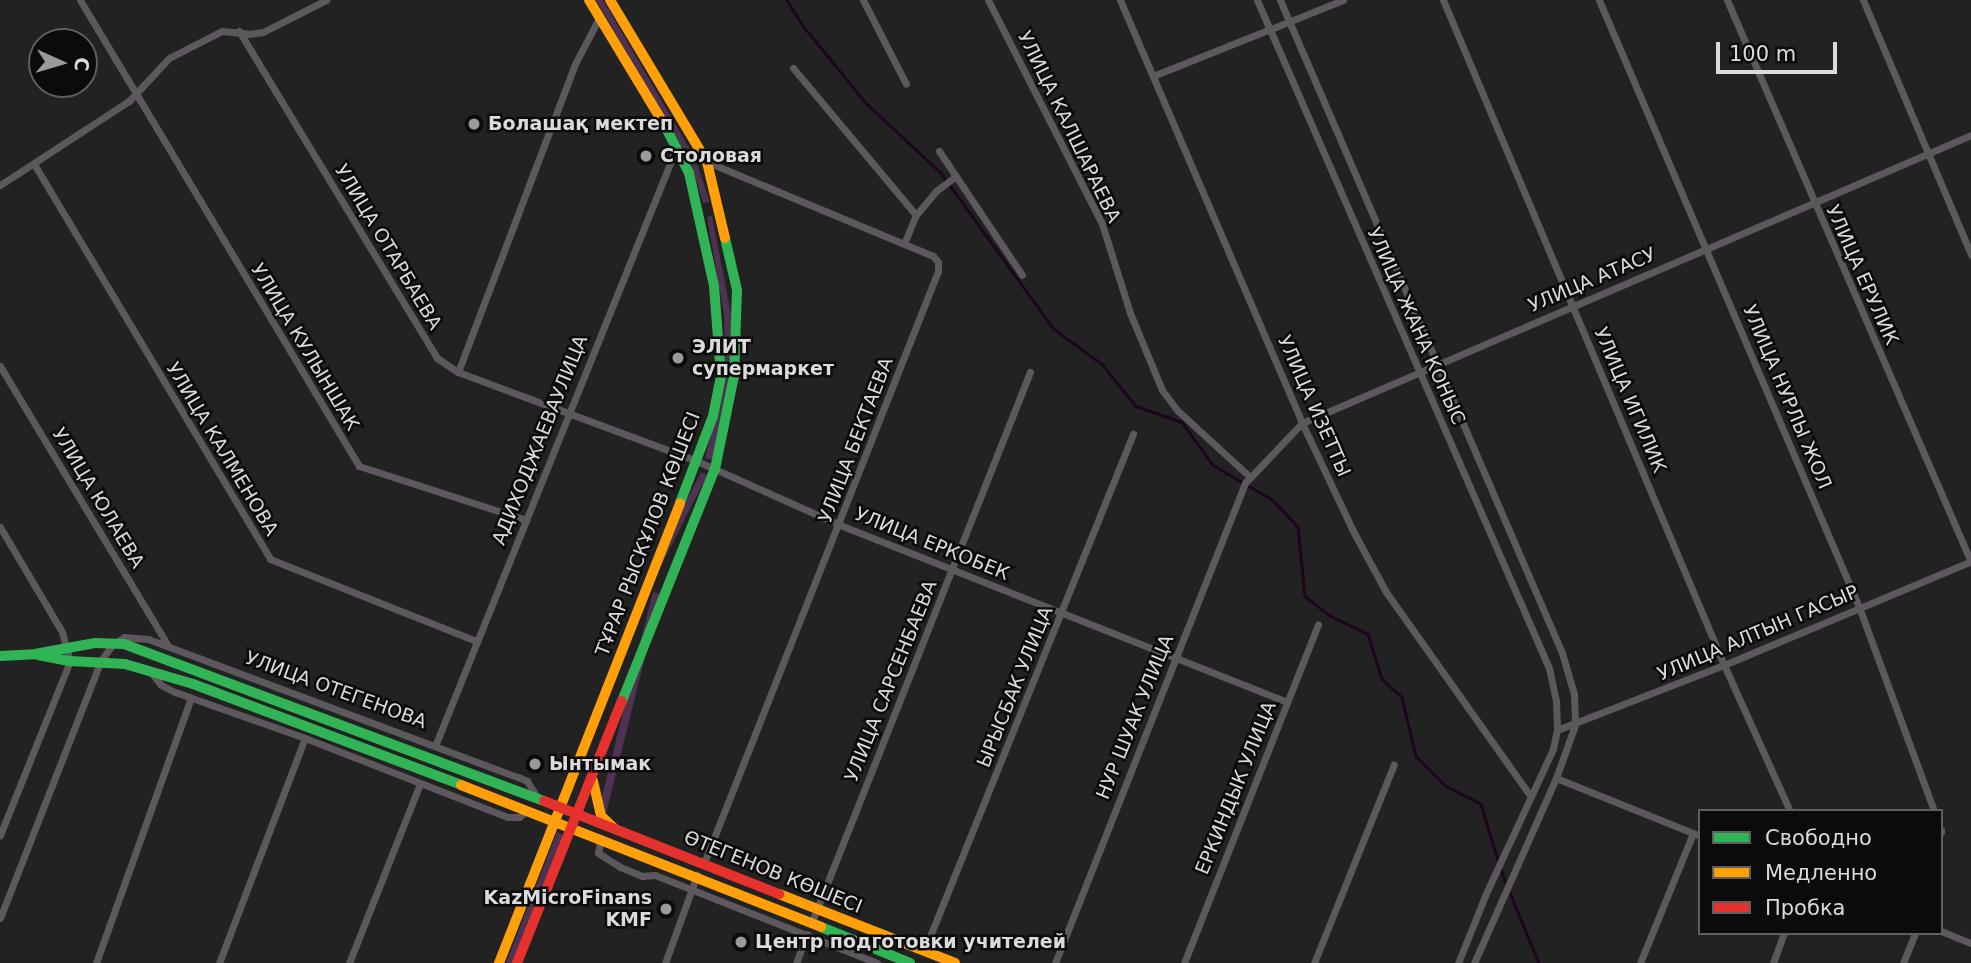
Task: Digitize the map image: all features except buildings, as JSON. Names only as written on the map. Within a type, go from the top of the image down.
[{"type":"main road","name":"ТҰРАР РЫСКҰЛОВ КӨШЕСІ","points":[[499,963],[697,461],[713,416],[720,376],[715,286],[689,173],[677,146],[589,0]]},
{"type":"main road","name":"ТҰРАР РЫСКҰЛОВ КӨШЕСІ","points":[[516,963],[715,469],[734,376],[737,290],[707,162],[610,0]]},
{"type":"main road","points":[[698,210],[717,206]]},
{"type":"main road","points":[[650,581],[668,587]]},
{"type":"main road","name":"УЛИЦА ОТЕГЕНОВА","points":[[0,656],[35,654],[68,646],[113,644],[157,654],[267,693],[577,814]]},
{"type":"main road","name":"УЛИЦА ОТЕГЕНОВА","points":[[35,654],[70,662],[101,660],[149,670],[572,827]]},
{"type":"main road","points":[[593,774],[596,805],[601,817],[615,829]]},
{"type":"main road","name":"ӨТЕГЕНОВ КӨШЕСІ","points":[[577,814],[948,962]]},
{"type":"main road","name":"ӨТЕГЕНОВ КӨШЕСІ","points":[[572,827],[697,875],[809,929],[910,963]]},
{"type":"street","name":"УЛИЦА КУЛЫНШАК","points":[[80,0],[359,466],[526,520]]},
{"type":"street","points":[[0,185],[129,101],[169,58],[222,31],[249,34],[263,32],[326,0]]},
{"type":"street","points":[[863,0],[906,84]]},
{"type":"street","name":"УЛИЦА КАЛШАРАЕВА","points":[[988,0],[1102,225],[1130,313],[1162,390],[1178,411],[1247,480]]},
{"type":"street","name":"УЛИЦА ИЗЕТТЫ","points":[[1120,0],[1303,423],[1352,529],[1386,592],[1531,797]]},
{"type":"street","name":"УЛИЦА ЖАНА КОНЫС","points":[[1257,0],[1547,664],[1556,699],[1557,730],[1553,749],[1487,891],[1458,963]]},
{"type":"street","name":"УЛИЦА ЖАНА КОНЫС","points":[[1280,0],[1562,653],[1574,694],[1575,725],[1556,778],[1474,963]]},
{"type":"street","points":[[1153,76],[1343,0]]},
{"type":"street","name":"УЛИЦА ИГИЛИК","points":[[1443,0],[1724,665],[1789,809]]},
{"type":"street","name":"УЛИЦА НУРЛЫ ЖОЛ","points":[[1599,0],[1860,607],[1933,809]]},
{"type":"street","name":"УЛИЦА ЕРУЛИК","points":[[1727,0],[1812,201],[1971,561]]},
{"type":"street","points":[[1863,0],[1971,255]]},
{"type":"street","points":[[458,372],[575,64],[599,18]]},
{"type":"street","name":"УЛИЦА ОТАРБАЕВА","points":[[239,31],[437,358],[458,372],[568,411]]},
{"type":"street","points":[[793,68],[916,215]]},
{"type":"street","name":"УЛИЦА АТАСУ","points":[[1247,480],[1303,423],[1812,201],[1971,135]]},
{"type":"street","name":"АДИХОДЖАЕВАУЛИЦА","points":[[435,746],[677,146]]},
{"type":"street","points":[[939,151],[1022,275]]},
{"type":"street","name":"УЛИЦА БЕКТАЕВА","points":[[704,863],[938,271],[938,262],[933,256],[707,162]]},
{"type":"street","name":"УЛИЦА КАЛМЕНОВА","points":[[34,164],[270,559],[476,641]]},
{"type":"street","points":[[904,244],[916,215],[936,191],[956,176]]},
{"type":"street","name":"УЛИЦА ЮЛАЕВА","points":[[0,366],[168,646]]},
{"type":"street","name":"УЛИЦА САРСЕНБАЕВА","points":[[796,963],[1030,372]]},
{"type":"street","name":"УЛИЦА ЕРКОБЕК","points":[[568,411],[697,461],[840,524],[1287,702]]},
{"type":"street","name":"ЫРЫСБАК УЛИЦА","points":[[924,951],[1133,433]]},
{"type":"street","name":"НУР ШУАК УЛИЦА","points":[[1055,963],[1247,480]]},
{"type":"street","points":[[0,527],[68,646],[70,662],[0,835]]},
{"type":"street","name":"УЛИЦА АЛТЫН ГАСЫР","points":[[1557,730],[1724,665],[1971,561]]},
{"type":"street","name":"ЕРКИНДЫК УЛИЦА","points":[[1184,963],[1318,625]]},
{"type":"street","name":"УЛИЦА ОТЕГЕНОВА","points":[[113,644],[132,635],[168,646],[527,781],[538,798]]},
{"type":"street","points":[[0,918],[101,660],[113,644]]},
{"type":"street","points":[[1547,664],[1562,653]]},
{"type":"street","name":"УЛИЦА ОТЕГЕНОВА","points":[[149,670],[161,685],[191,698],[305,738],[508,817],[519,817],[528,810]]},
{"type":"street","points":[[96,963],[191,698]]},
{"type":"street","points":[[219,963],[305,738]]},
{"type":"street","points":[[1314,963],[1394,764]]},
{"type":"street","points":[[1556,778],[1696,834],[1640,963]]},
{"type":"street","points":[[349,963],[420,784]]},
{"type":"street","points":[[601,838],[598,853],[620,867],[642,876],[654,875],[693,891],[809,929],[877,963]]},
{"type":"street","points":[[665,963],[697,875]]},
{"type":"street","points":[[1943,932],[1971,943]]},
{"type":"street","points":[[1773,963],[1783,935]]},
{"type":"street","points":[[1903,963],[1913,935]]},
{"type":"shaded area","points":[[596,0],[603,0],[695,158],[710,202],[703,203],[690,160]]},
{"type":"shaded area","points":[[712,216],[731,314],[729,376],[712,460],[705,458],[725,375],[724,315],[707,217]]},
{"type":"shaded area","points":[[701,472],[707,475],[655,578],[649,574]]},
{"type":"shaded area","points":[[653,592],[661,594],[606,814],[598,812]]},
{"type":"shaded area","points":[[557,832],[564,835],[513,963],[506,963]]},
{"type":"waterway","points":[[787,0],[804,27],[866,103],[941,173],[1054,329],[1102,364],[1136,406],[1182,422],[1213,465],[1273,500],[1298,527],[1305,596],[1331,616],[1368,634],[1382,679],[1402,697],[1416,756],[1446,786],[1481,804],[1498,860]]},
{"type":"waterway","points":[[1500,867],[1506,883]]},
{"type":"waterway","points":[[1509,890],[1539,963]]},
{"type":"traffic: fast","points":[[665,126],[689,173],[714,286],[721,376],[713,416],[680,503]]},
{"type":"traffic: fast","points":[[622,701],[715,469],[734,376],[737,290],[725,238]]},
{"type":"traffic: fast","points":[[0,656],[35,654],[95,643],[124,644],[544,801]]},
{"type":"traffic: fast","points":[[38,655],[70,661],[125,664],[193,684],[461,785]]},
{"type":"traffic: fast","points":[[821,927],[910,963]]},
{"type":"traffic: slow","points":[[589,0],[665,126]]},
{"type":"traffic: slow","points":[[610,0],[707,162],[725,238]]},
{"type":"traffic: slow","points":[[499,963],[680,503]]},
{"type":"traffic: slow","points":[[593,781],[601,816],[615,829]]},
{"type":"traffic: slow","points":[[461,785],[821,927]]},
{"type":"traffic: slow","points":[[779,894],[955,963]]},
{"type":"traffic: jam","points":[[517,963],[622,701]]},
{"type":"traffic: jam","points":[[544,801],[779,894]]},
{"type":"place","name":"Болашақ мектеп","points":[[474,124]]},
{"type":"place","name":"Столовая","points":[[646,156]]},
{"type":"place","name":"ЭЛИТ супермаркет","points":[[678,358]]},
{"type":"place","name":"Ынтымак","points":[[535,764]]},
{"type":"place","name":"KazMicroFinans KMF","points":[[666,909]]},
{"type":"place","name":"Центр подготовки учителей","points":[[741,942]]}]
